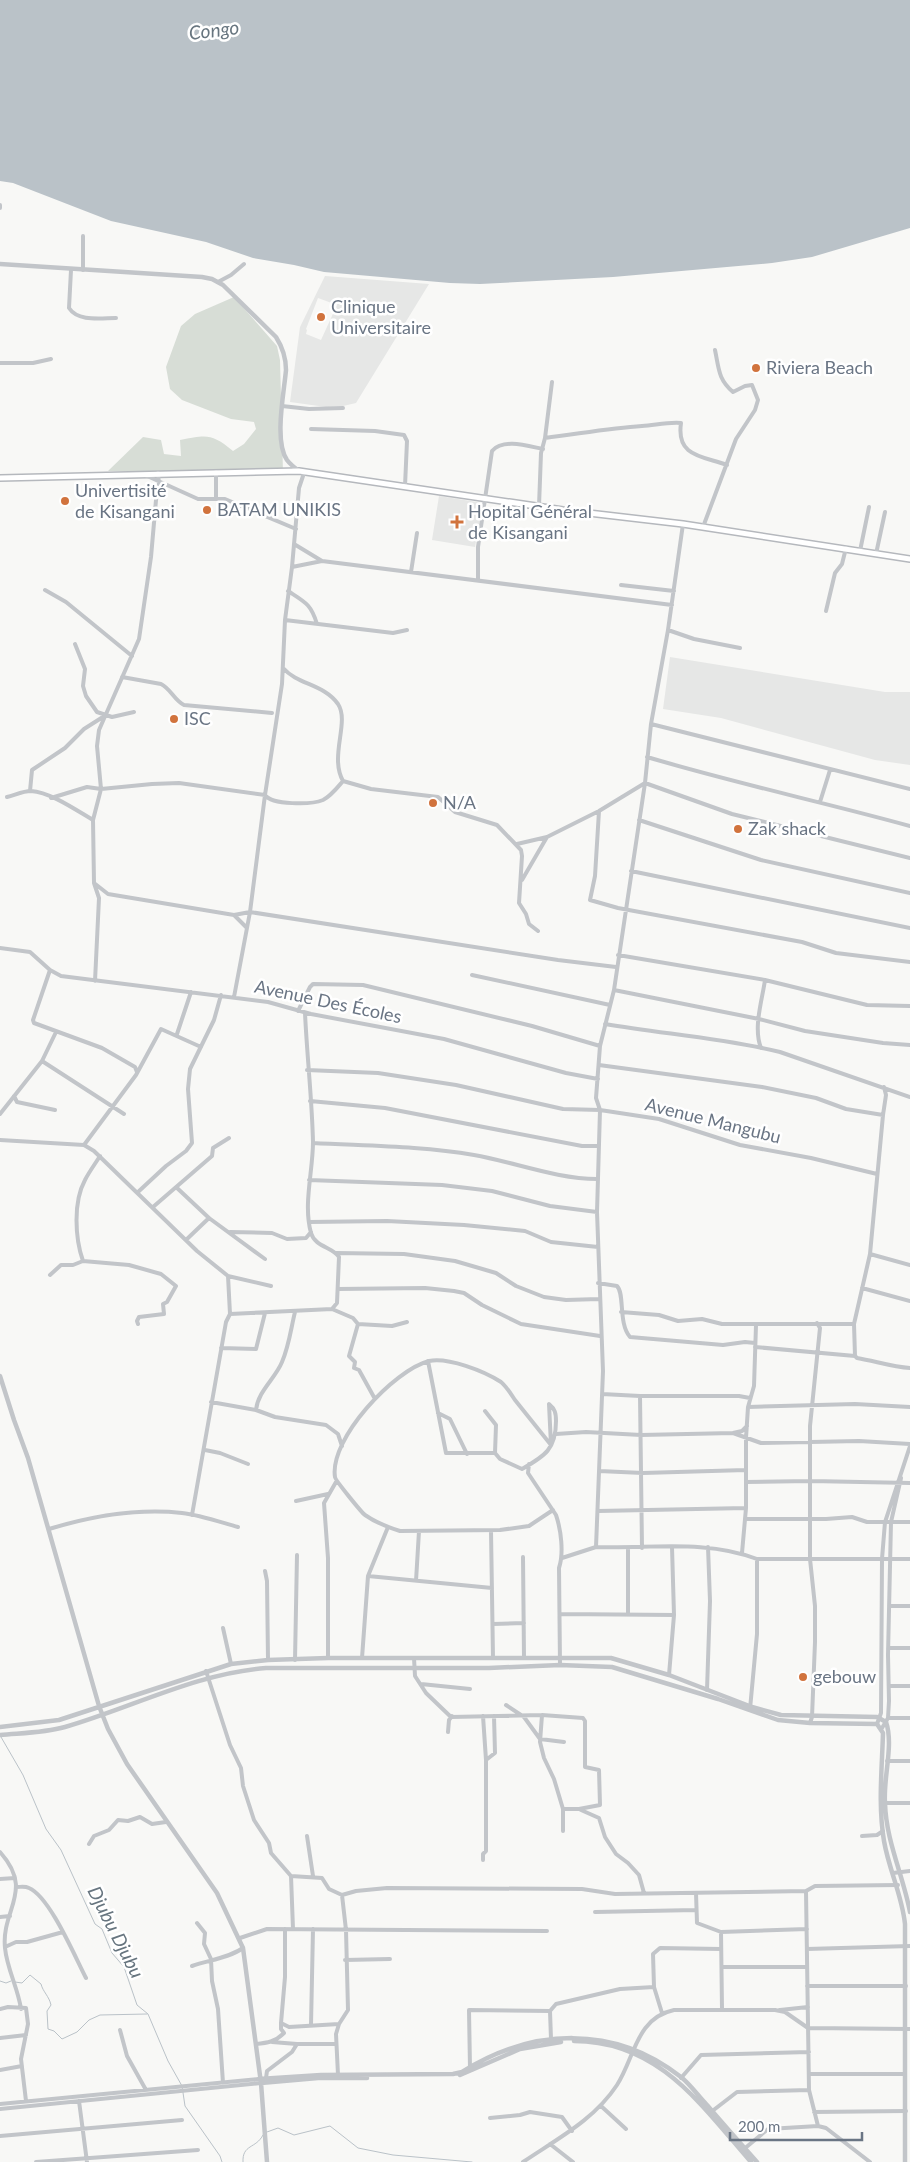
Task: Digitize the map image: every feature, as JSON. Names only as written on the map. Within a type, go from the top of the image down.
[{"type":"main road","points":[[0,478],[158,473],[301,472],[539,506],[683,524],[910,559]]},
{"type":"street","points":[[82,236],[83,270]]},
{"type":"street","points":[[0,264],[202,278],[218,282],[276,337],[282,346],[286,360],[281,435],[287,460],[301,472],[285,620],[279,704],[264,795],[250,912],[234,997]]},
{"type":"street","points":[[218,282],[231,275],[244,264]]},
{"type":"street","points":[[71,270],[69,308],[72,312],[82,317],[116,318]]},
{"type":"street","points":[[703,527],[736,439],[756,410],[758,400],[752,386],[745,386],[734,392],[724,384],[720,376],[715,350]]},
{"type":"street","points":[[0,363],[33,363],[52,359]]},
{"type":"street","points":[[539,506],[539,473],[552,382]]},
{"type":"street","points":[[282,406],[309,409],[343,408]]},
{"type":"street","points":[[545,438],[619,427],[645,426],[666,422],[681,423],[679,433],[685,446],[694,456],[727,465]]},
{"type":"street","points":[[311,429],[375,431],[404,436],[407,441],[405,486]]},
{"type":"street","points":[[478,581],[478,547],[492,451],[496,447],[513,444],[542,449]]},
{"type":"street","points":[[282,471],[287,460]]},
{"type":"street","points":[[216,472],[216,498]]},
{"type":"street","points":[[96,981],[99,898],[94,883],[93,820],[101,789],[97,746],[99,730],[139,639],[151,557],[159,484],[158,473]]},
{"type":"street","points":[[141,474],[159,484],[198,500],[225,499],[296,529]]},
{"type":"street","points":[[860,551],[869,506]]},
{"type":"street","points":[[876,554],[885,512]]},
{"type":"street","points":[[596,1547],[602,1394],[597,1212],[600,1110],[596,1098],[600,1046],[614,990],[616,967],[640,820],[651,724],[672,605],[683,524]]},
{"type":"street","points":[[411,572],[417,533]]},
{"type":"street","points":[[294,544],[322,561]]},
{"type":"street","points":[[826,611],[835,573],[842,564],[846,548]]},
{"type":"street","points":[[292,567],[322,561],[672,605]]},
{"type":"street","points":[[622,585],[674,591]]},
{"type":"street","points":[[44,590],[66,602],[132,656]]},
{"type":"street","points":[[288,591],[308,604],[313,611],[317,624]]},
{"type":"street","points":[[285,620],[393,633],[408,630]]},
{"type":"street","points":[[668,630],[694,639],[740,648]]},
{"type":"street","points":[[75,644],[85,669],[82,686],[86,696],[97,712],[112,717],[134,712]]},
{"type":"street","points":[[283,668],[292,677],[321,689],[338,705],[341,715],[337,765],[343,781]]},
{"type":"street","points":[[122,677],[161,684],[166,687],[178,702],[184,705],[272,713]]},
{"type":"street","points":[[272,713],[279,704]]},
{"type":"street","points":[[272,713],[276,721]]},
{"type":"street","points":[[30,791],[30,773],[32,770],[65,748],[84,729],[106,716]]},
{"type":"street","points":[[651,724],[910,789]]},
{"type":"street","points":[[648,757],[723,779],[910,826]]},
{"type":"street","points":[[820,802],[830,770]]},
{"type":"street","points":[[51,798],[87,787],[101,789],[179,783],[264,795],[269,799],[296,804],[314,802],[330,796],[343,781]]},
{"type":"street","points":[[343,781],[371,789],[438,797],[455,812],[497,825],[517,844],[522,856],[519,903],[526,914],[529,924],[538,931]]},
{"type":"street","points":[[517,844],[547,837],[600,811],[645,783]]},
{"type":"street","points":[[645,783],[732,814],[910,858]]},
{"type":"street","points":[[7,797],[30,791],[51,798],[93,820]]},
{"type":"street","points":[[600,811],[595,876],[590,900],[626,909],[802,942],[836,953],[910,962]]},
{"type":"street","points":[[640,820],[761,860],[910,893]]},
{"type":"street","points":[[521,882],[547,837]]},
{"type":"street","points":[[632,871],[910,928]]},
{"type":"street","points":[[94,883],[108,894],[234,915],[250,912],[558,960],[616,967]]},
{"type":"street","points":[[99,898],[108,894]]},
{"type":"street","points":[[234,915],[246,927]]},
{"type":"street","points":[[0,948],[30,952],[50,970],[33,1022],[108,1051],[135,1067],[137,1072]]},
{"type":"street","points":[[618,955],[765,980],[867,1005],[910,1006]]},
{"type":"street","name":"Avenue Des Écoles","points":[[50,970],[61,976],[221,995],[279,1004],[305,1013],[444,1039],[598,1079]]},
{"type":"street","points":[[472,975],[610,1005]]},
{"type":"street","points":[[761,1048],[758,1041],[759,1019],[765,980]]},
{"type":"street","points":[[298,1011],[310,987],[314,984],[363,985],[532,1026],[600,1046]]},
{"type":"street","points":[[614,990],[759,1019],[806,1031],[910,1045]]},
{"type":"street","points":[[177,1034],[191,992]]},
{"type":"street","points":[[138,1192],[166,1166],[186,1151],[192,1143],[188,1078],[190,1069],[214,1020],[221,995]]},
{"type":"street","points":[[305,1013],[313,1143],[309,1180],[310,1222],[311,1232],[317,1243],[336,1253],[404,1254],[455,1261],[496,1273],[520,1289],[544,1297],[599,1299]]},
{"type":"street","points":[[605,1024],[658,1033],[719,1040],[761,1048],[910,1097]]},
{"type":"street","points":[[84,1145],[114,1107],[137,1072],[159,1030],[162,1029],[177,1034],[201,1047]]},
{"type":"street","points":[[0,1114],[42,1061],[56,1032]]},
{"type":"street","points":[[42,1061],[124,1114]]},
{"type":"street","points":[[599,1066],[762,1087],[816,1098],[846,1109],[883,1115]]},
{"type":"street","name":"Avenue Mangubu","points":[[308,1070],[378,1073],[456,1085],[563,1109],[600,1110],[659,1119],[740,1145],[811,1158],[877,1174]]},
{"type":"street","points":[[855,1356],[854,1324],[870,1254],[886,1095],[884,1087]]},
{"type":"street","points":[[14,1096],[17,1102],[55,1110]]},
{"type":"street","points":[[310,1101],[385,1108],[582,1146],[599,1146]]},
{"type":"street","points":[[153,1207],[212,1156],[213,1148],[230,1138]]},
{"type":"street","points":[[0,1140],[84,1145],[100,1156],[187,1239],[197,1251],[228,1276],[271,1286]]},
{"type":"street","points":[[313,1143],[450,1151],[530,1166],[571,1178],[598,1179]]},
{"type":"street","points":[[83,1261],[78,1248],[79,1201],[84,1180],[100,1156]]},
{"type":"street","points":[[309,1180],[442,1185],[492,1191],[550,1206],[597,1212]]},
{"type":"street","points":[[176,1187],[209,1218],[265,1259]]},
{"type":"street","points":[[187,1239],[209,1218]]},
{"type":"street","points":[[310,1222],[388,1221],[472,1226],[525,1231],[551,1242],[598,1247]]},
{"type":"street","points":[[229,1232],[272,1233],[287,1239],[306,1238],[311,1232]]},
{"type":"street","points":[[332,1309],[336,1303],[338,1289],[339,1257],[336,1253]]},
{"type":"street","points":[[870,1254],[910,1265]]},
{"type":"street","points":[[50,1275],[61,1265],[73,1265],[83,1261],[129,1265],[160,1274],[176,1286],[167,1302],[163,1304],[164,1314],[139,1317],[138,1324]]},
{"type":"street","points":[[192,1515],[205,1450],[221,1348],[226,1322],[230,1314],[228,1276]]},
{"type":"street","points":[[598,1283],[619,1288],[621,1312],[628,1336],[633,1339],[723,1345],[745,1342],[755,1345],[855,1356],[890,1366],[910,1368]]},
{"type":"street","points":[[338,1289],[425,1288],[454,1291],[464,1294],[521,1324],[600,1336]]},
{"type":"street","points":[[862,1288],[910,1301]]},
{"type":"street","points":[[230,1314],[332,1309],[353,1318],[358,1324],[392,1326],[407,1322]]},
{"type":"street","points":[[256,1410],[257,1400],[282,1362],[289,1344],[295,1312]]},
{"type":"street","points":[[621,1312],[659,1315],[678,1321],[702,1319],[722,1324],[854,1324]]},
{"type":"street","points":[[221,1348],[256,1349],[265,1313]]},
{"type":"street","points":[[810,1723],[812,1716],[814,1606],[810,1558],[810,1442],[811,1405],[820,1328],[817,1323]]},
{"type":"street","points":[[358,1324],[349,1356],[355,1362],[354,1368],[359,1370],[375,1399]]},
{"type":"street","points":[[742,1553],[746,1508],[746,1438],[748,1407],[754,1386],[756,1324]]},
{"type":"street","points":[[522,1468],[552,1446],[556,1434],[556,1414],[549,1404],[551,1444],[502,1383],[456,1362],[443,1360],[428,1361],[407,1372],[375,1399],[355,1421],[342,1446],[334,1476],[336,1482],[356,1504],[362,1514],[400,1531],[491,1530],[529,1526],[552,1510]]},
{"type":"street","points":[[428,1361],[446,1453],[495,1453]]},
{"type":"street","points":[[0,1376],[14,1420],[26,1449],[102,1714],[126,1764],[217,1893],[240,1938],[256,2044],[267,2162]]},
{"type":"street","points":[[602,1394],[739,1396],[750,1398]]},
{"type":"street","points":[[640,1396],[643,1473],[642,1548]]},
{"type":"street","points":[[212,1402],[256,1410],[275,1417],[326,1425],[338,1434],[342,1446]]},
{"type":"street","points":[[748,1407],[866,1404],[910,1407]]},
{"type":"street","points":[[485,1411],[496,1424],[495,1453],[500,1459],[522,1468],[528,1473],[557,1519],[562,1558],[559,1568],[560,1665]]},
{"type":"street","points":[[438,1413],[450,1418],[467,1454]]},
{"type":"street","points":[[556,1434],[586,1432],[641,1435],[733,1433],[742,1431],[747,1426]]},
{"type":"street","points":[[733,1433],[761,1443],[810,1442],[910,1445],[884,1522],[882,1559],[882,1606],[889,1686],[887,1761],[883,1803],[893,1854],[910,1912]]},
{"type":"street","points":[[205,1450],[220,1453],[248,1464]]},
{"type":"street","points":[[877,1724],[880,1718],[885,1655],[888,1648],[891,1522],[898,1482],[910,1455]]},
{"type":"street","points":[[528,1473],[529,1464]]},
{"type":"street","points":[[599,1471],[643,1473],[746,1470]]},
{"type":"street","points":[[328,1658],[328,1558],[324,1503],[336,1482]]},
{"type":"street","points":[[746,1482],[910,1483]]},
{"type":"street","points":[[296,1501],[328,1494]]},
{"type":"street","points":[[598,1511],[746,1508]]},
{"type":"street","points":[[49,1529],[85,1518],[132,1512],[160,1511],[192,1515],[238,1527]]},
{"type":"street","points":[[745,1519],[852,1517],[867,1522],[910,1522]]},
{"type":"street","points":[[362,1658],[368,1576],[388,1527]]},
{"type":"street","points":[[491,1530],[493,1658]]},
{"type":"street","points":[[416,1582],[419,1531]]},
{"type":"street","points":[[562,1558],[596,1547],[708,1547],[742,1553],[758,1559],[910,1559]]},
{"type":"street","points":[[669,1675],[674,1615],[672,1547]]},
{"type":"street","points":[[706,1690],[710,1601],[708,1547]]},
{"type":"street","points":[[628,1548],[628,1614]]},
{"type":"street","points":[[294,1660],[297,1555]]},
{"type":"street","points":[[523,1557],[524,1658]]},
{"type":"street","points":[[750,1709],[757,1634],[758,1559]]},
{"type":"street","points":[[265,1571],[267,1581],[268,1660]]},
{"type":"street","points":[[368,1576],[492,1588]]},
{"type":"street","points":[[882,1606],[910,1606]]},
{"type":"street","points":[[560,1614],[674,1615]]},
{"type":"street","points":[[493,1624],[524,1623]]},
{"type":"street","points":[[223,1628],[231,1664]]},
{"type":"street","points":[[888,1648],[910,1648]]},
{"type":"street","points":[[0,1727],[51,1722],[231,1664],[268,1660],[328,1658],[611,1658],[669,1675],[778,1720],[810,1723],[877,1724],[882,1728]]},
{"type":"street","points":[[414,1658],[415,1676],[450,1717],[580,1717],[585,1721],[585,1767],[599,1770],[600,1803],[599,1807],[563,1809]]},
{"type":"street","points":[[0,1735],[57,1729],[209,1679],[235,1672],[266,1668],[602,1666],[623,1670],[750,1709],[781,1715],[880,1718],[887,1720],[910,1718]]},
{"type":"street","points":[[206,1671],[230,1746],[241,1768],[243,1786],[254,1820],[269,1843],[271,1853],[291,1876],[292,1929]]},
{"type":"street","points":[[421,1684],[470,1689]]},
{"type":"street","points":[[889,1686],[910,1686]]},
{"type":"street","points":[[506,1705],[522,1716],[540,1739],[564,1742]]},
{"type":"street","points":[[448,1732],[448,1720],[452,1716]]},
{"type":"street","points":[[483,1716],[486,1760],[486,1851],[483,1854],[483,1860]]},
{"type":"street","points":[[486,1760],[495,1753],[494,1716]]},
{"type":"street","points":[[542,1716],[540,1739],[544,1758],[554,1779],[563,1809],[563,1831]]},
{"type":"street","points":[[887,1720],[882,1728],[883,1830],[886,1848],[904,1910],[908,1940],[906,1986],[908,2055],[905,2074],[908,2135],[905,2162]]},
{"type":"street","points":[[887,1761],[910,1761]]},
{"type":"street","points":[[883,1803],[910,1804]]},
{"type":"street","points":[[579,1809],[599,1818],[604,1837],[616,1854],[639,1875],[644,1893]]},
{"type":"street","points":[[89,1844],[94,1836],[111,1828],[118,1820],[128,1821],[140,1816],[152,1824],[166,1822]]},
{"type":"street","points":[[862,1836],[877,1835],[883,1830]]},
{"type":"street","points":[[308,1836],[313,1876]]},
{"type":"street","points":[[0,1852],[7,1860],[17,1887],[5,1947],[21,2009]]},
{"type":"street","points":[[893,1873],[910,1871]]},
{"type":"street","points":[[291,1876],[322,1878],[329,1889],[342,1895],[356,1891],[387,1888],[582,1889],[615,1894],[806,1891],[815,1886],[898,1885]]},
{"type":"street","points":[[0,1879],[15,1878]]},
{"type":"street","points":[[17,1887],[27,1887],[36,1893],[49,1909],[86,1978]]},
{"type":"street","points":[[806,1891],[808,2074],[809,2090],[818,2126]]},
{"type":"street","points":[[696,1893],[696,1910],[699,1924],[721,1932],[807,1930]]},
{"type":"street","points":[[338,2076],[336,2044],[339,2024],[348,2010],[345,1960],[346,1930],[342,1895]]},
{"type":"street","points":[[595,1912],[696,1910]]},
{"type":"street","points":[[0,1917],[10,1916]]},
{"type":"street","points":[[197,1923],[205,1933],[204,1944],[211,1959],[212,1981],[218,2009],[223,2083]]},
{"type":"street","points":[[240,1938],[267,1929],[547,1931]]},
{"type":"street","points":[[272,2042],[284,2034],[281,2030],[281,2024],[285,1977],[285,1929]]},
{"type":"street","points":[[311,2025],[313,1929]]},
{"type":"street","points":[[5,1947],[16,1942],[27,1942],[63,1932]]},
{"type":"street","points":[[721,1932],[722,2009]]},
{"type":"street","points":[[807,1949],[908,1946]]},
{"type":"street","points":[[192,1966],[211,1959],[234,1954],[243,1948]]},
{"type":"street","points":[[662,2013],[654,1987],[653,1954],[660,1948],[721,1949]]},
{"type":"street","points":[[345,1960],[390,1959]]},
{"type":"street","points":[[722,1967],[807,1967]]},
{"type":"street","points":[[808,1986],[906,1986]]},
{"type":"street","points":[[551,2039],[550,2011],[556,2004],[620,1989],[654,1987]]},
{"type":"street","points":[[0,2009],[8,2007],[26,2008],[28,2018],[22,2066],[26,2086],[26,2101]]},
{"type":"street","points":[[523,2162],[572,2131],[601,2106],[617,2085],[643,2031],[651,2020],[662,2013],[674,2010],[780,2010],[808,2007]]},
{"type":"street","points":[[470,2069],[469,2010],[550,2011]]},
{"type":"street","points":[[780,2010],[808,2028],[908,2029]]},
{"type":"street","points":[[281,2024],[289,2027],[339,2024]]},
{"type":"street","points":[[120,2030],[127,2056],[146,2090]]},
{"type":"street","points":[[0,2038],[26,2035]]},
{"type":"street","points":[[470,2069],[517,2045],[551,2039],[594,2039],[634,2051],[681,2078],[743,2150],[751,2162]]},
{"type":"street","points":[[256,2044],[272,2042],[336,2044]]},
{"type":"street","points":[[0,2110],[188,2091],[260,2081],[266,2078],[442,2075],[462,2072],[520,2049],[557,2042],[593,2042],[634,2051],[678,2080],[711,2112]]},
{"type":"street","points":[[266,2078],[267,2071],[292,2052],[297,2044]]},
{"type":"street","points":[[681,2078],[702,2055],[808,2052]]},
{"type":"street","points":[[0,2070],[22,2066]]},
{"type":"street","points":[[808,2074],[905,2074]]},
{"type":"street","points":[[0,2104],[223,2083],[338,2076]]},
{"type":"street","points":[[711,2112],[737,2092],[809,2090]]},
{"type":"street","points":[[79,2096],[87,2160]]},
{"type":"street","points":[[601,2106],[626,2129]]},
{"type":"street","points":[[814,2112],[906,2111]]},
{"type":"street","points":[[490,2118],[530,2112],[562,2117],[572,2131]]},
{"type":"street","points":[[0,2136],[182,2120]]},
{"type":"street","points":[[743,2150],[768,2129],[818,2126],[826,2128],[870,2162]]},
{"type":"street","points":[[550,2144],[574,2162]]},
{"type":"street","points":[[36,2162],[87,2160],[198,2150]]},
{"type":"street","points":[[743,2150],[757,2162]]},
{"type":"shaded area","points":[[325,276],[429,284],[356,403],[326,407],[290,402],[300,327]],"holes":[[[318,298],[337,305],[321,340],[306,334],[306,329]]]},
{"type":"shaded area","points":[[234,297],[277,346],[280,360],[283,473],[108,471],[143,437],[161,440],[164,454],[181,456],[180,440],[197,437],[214,438],[233,451],[244,444],[256,429],[254,422],[231,419],[182,400],[170,389],[166,367],[181,326],[195,314]]},
{"type":"shaded area","name":"Hopital Général de Kisangani","points":[[439,496],[483,503],[475,547],[432,540]]},
{"type":"shaded area","points":[[670,657],[885,692],[910,692],[910,765],[875,760],[721,718],[663,709]]},
{"type":"water","name":"Congo","points":[[0,0],[910,0],[910,228],[812,257],[772,263],[613,277],[480,284],[324,272],[253,258],[206,242],[111,221],[13,183],[0,181]]},
{"type":"waterway","name":"Djubu Djubu","points":[[1,1737],[23,1775],[46,1829],[61,1850],[95,1924],[102,1929],[112,1953],[124,1967],[137,2005],[148,2014],[168,2061],[182,2086],[185,2106],[220,2156],[222,2162]]},
{"type":"waterway","points":[[15,1982],[22,1983],[30,1975],[41,1984],[51,2005],[47,2011],[48,2029],[54,2031],[62,2039],[77,2032],[89,2020],[100,2015],[147,2014]]},
{"type":"waterway","points":[[0,1981],[6,1983],[11,1981]]},
{"type":"waterway","points":[[267,2132],[278,2128],[294,2135],[330,2126],[358,2148],[393,2155],[472,2162]]},
{"type":"waterway","points":[[243,2162],[243,2156],[247,2149],[257,2143],[263,2135]]},
{"type":"place","name":"Clinique Universitaire","points":[[321,317]]},
{"type":"place","name":"Riviera Beach","points":[[756,368]]},
{"type":"place","name":"Univertisité de Kisangani","points":[[65,501]]},
{"type":"place","name":"BATAM UNIKIS","points":[[207,510]]},
{"type":"place","name":"Hopital Général de Kisangani","points":[[457,522]]},
{"type":"place","name":"ISC","points":[[174,719]]},
{"type":"place","name":"N/A","points":[[433,803]]},
{"type":"place","name":"Zak shack","points":[[738,829]]},
{"type":"place","name":"gebouw","points":[[803,1677]]}]
